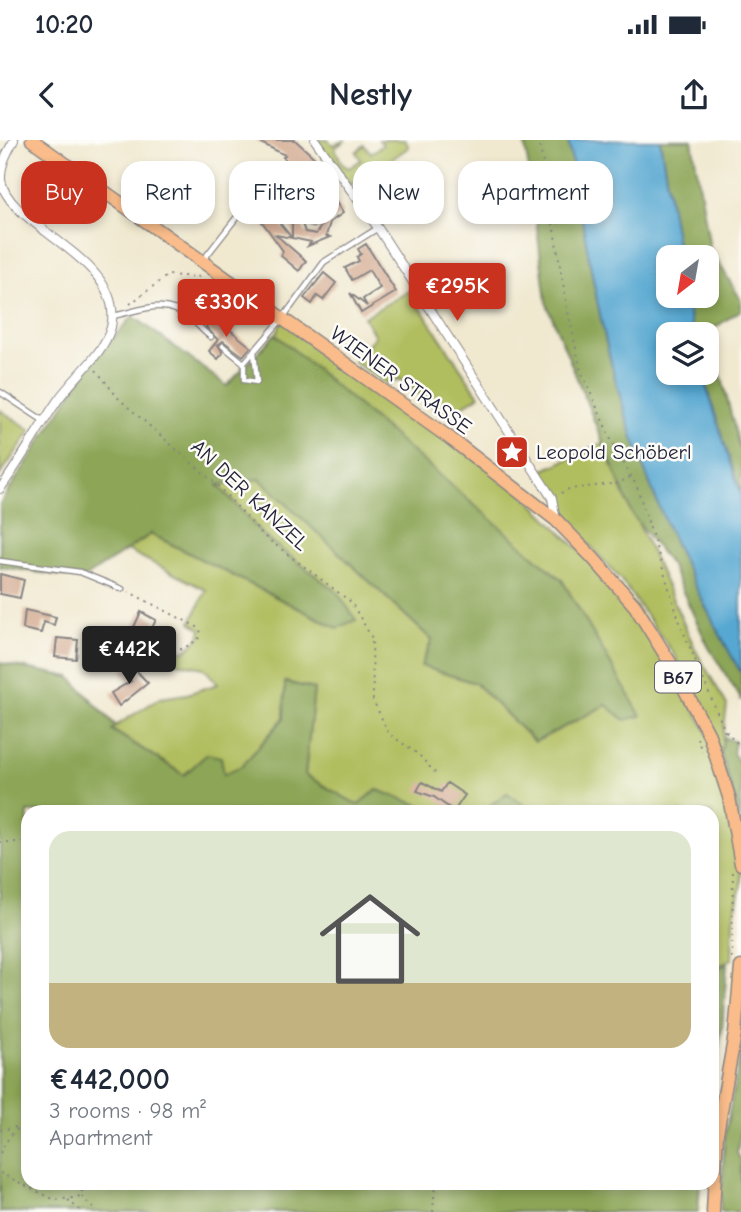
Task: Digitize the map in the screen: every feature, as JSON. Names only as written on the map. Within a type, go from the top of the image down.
[{"type":"main road","name":"WIENER STRASSE","points":[[32,140],[202,267],[282,318],[451,439],[556,520],[635,606],[671,664],[730,797],[737,867]]},
{"type":"main road","points":[[719,1122],[735,1034],[737,967]]},
{"type":"main road","points":[[713,1212],[714,1190]]},
{"type":"street","points":[[0,489],[44,421],[107,336],[112,316],[109,299],[86,264],[6,195],[1,170],[14,140]]},
{"type":"street","points":[[315,140],[330,161]]},
{"type":"street","points":[[339,173],[378,228],[552,498],[556,520]]},
{"type":"lane","points":[[202,267],[232,224]]},
{"type":"lane","points":[[254,351],[258,370],[257,382],[248,382],[242,375],[243,364],[324,262],[378,228]]},
{"type":"lane","points":[[112,316],[153,304],[180,311],[211,337]]},
{"type":"lane","points":[[223,346],[243,364],[258,370]]},
{"type":"lane","points":[[0,392],[44,421]]},
{"type":"lane","points":[[0,561],[80,572],[122,589]]},
{"type":"path","points":[[539,140],[567,307],[581,370],[612,442],[631,477],[681,626],[725,731],[741,747]]},
{"type":"path","points":[[112,316],[168,275],[198,277],[202,267]]},
{"type":"path","name":"AN DER KANZEL","points":[[89,361],[119,399],[217,485],[265,537],[351,602],[372,638],[373,700],[389,734],[418,754],[438,776]]},
{"type":"path","points":[[552,498],[569,489],[619,483],[631,477]]},
{"type":"path","points":[[114,672],[130,662],[186,650],[200,638],[201,629],[122,589]]},
{"type":"path","points":[[706,763],[703,737],[725,731]]},
{"type":"path","points":[[0,842],[21,842]]},
{"type":"path","points":[[737,867],[737,967]]},
{"type":"path","points":[[0,1129],[19,1127]]},
{"type":"path","points":[[0,1153],[19,1127]]},
{"type":"path","points":[[0,1173],[21,1183]]},
{"type":"path","points":[[35,1190],[55,1200],[82,1197]]},
{"type":"path","points":[[82,1190],[82,1197],[97,1212]]},
{"type":"path","points":[[433,1212],[435,1190]]},
{"type":"path","points":[[68,1199],[82,1212]]},
{"type":"green space","points":[[315,140],[328,140],[333,145],[346,140],[335,148],[342,164],[349,168],[353,165],[353,184],[347,185],[339,174],[339,161],[330,161]]},
{"type":"green space","points":[[379,140],[405,140],[409,147],[389,161],[360,161],[356,152],[364,145],[371,153],[383,145]]},
{"type":"green space","points":[[524,140],[568,140],[572,161],[528,161]]},
{"type":"green space","points":[[660,140],[692,140],[710,245],[677,245]]},
{"type":"green space","points":[[537,224],[583,224],[616,382],[637,450],[677,547],[741,673],[741,699],[708,646],[671,566],[632,514],[546,302]]},
{"type":"green space","points":[[719,263],[741,300],[741,310],[719,325],[719,322],[690,322],[688,308],[719,308]]},
{"type":"green space","points":[[409,291],[479,396],[445,416],[400,379],[387,384],[354,362],[375,336],[364,317]]},
{"type":"green space","points":[[133,316],[227,386],[275,334],[562,580],[641,716],[625,720],[606,705],[535,742],[475,683],[421,666],[432,640],[260,479],[218,485],[265,537],[337,592],[356,620],[337,628],[151,534],[83,579],[0,567],[0,504],[91,363]]},
{"type":"green space","points":[[282,319],[521,492],[635,606],[721,756],[741,827],[741,886],[733,919],[732,959],[719,966],[719,805],[524,805],[507,793],[491,805],[419,805],[377,790],[358,805],[305,775],[314,689],[286,682],[284,718],[242,766],[224,774],[184,775],[111,729],[160,698],[187,694],[218,684],[204,668],[150,658],[186,650],[199,638],[201,629],[191,622],[206,590],[127,550],[151,534],[337,628],[294,561],[265,537],[217,485],[260,479],[432,640],[421,666],[475,683],[534,741],[276,335]]},
{"type":"green space","points":[[719,367],[741,454],[741,495],[706,385],[719,385]]},
{"type":"green space","points":[[0,410],[31,430],[0,475]]},
{"type":"green space","points":[[602,443],[697,653],[727,705],[721,753],[675,656],[621,580],[578,532],[542,471]]},
{"type":"green space","points":[[0,663],[70,677],[116,726],[112,730],[184,775],[207,754],[221,757],[224,774],[242,766],[284,718],[285,682],[314,689],[305,775],[358,805],[21,805],[21,1190],[700,1190],[698,1212],[0,1212]]},
{"type":"green space","points":[[724,737],[735,742],[733,753],[741,765],[741,818],[721,753]]},
{"type":"green space","points":[[377,790],[419,805],[358,805]]},
{"type":"green space","points":[[507,793],[524,805],[491,805]]},
{"type":"green space","points":[[727,964],[719,1046],[719,967]]},
{"type":"green space","points":[[741,1052],[741,1130],[737,1153],[741,1160],[741,1212],[720,1212],[725,1134]]},
{"type":"water","points":[[568,140],[660,140],[677,245],[656,245],[656,308],[688,308],[690,322],[656,322],[656,385],[706,385],[741,495],[741,673],[677,548],[649,483],[616,382],[583,224],[613,224],[613,161],[572,161]]},
{"type":"building","points":[[255,140],[295,140],[318,161],[287,161],[283,157],[285,155]]},
{"type":"building","points":[[264,224],[280,224],[292,238],[276,235],[306,261],[299,271],[281,256],[283,251]]},
{"type":"building","points":[[292,224],[302,224],[305,232],[316,234],[322,224],[329,224],[326,236],[330,237],[308,246],[311,242],[292,238]]},
{"type":"building","points":[[366,244],[396,292],[361,313],[350,293],[367,306],[363,299],[380,288],[369,270],[352,280],[345,268],[359,261],[357,257],[361,254],[358,249]]},
{"type":"building","points":[[324,273],[336,283],[323,300],[317,296],[312,304],[304,298]]},
{"type":"building","points":[[214,317],[251,347],[243,356],[223,341],[218,345],[223,353],[218,359],[209,351],[218,340],[206,327]]},
{"type":"building","points":[[0,574],[24,580],[20,598],[0,594]]},
{"type":"building","points":[[25,610],[56,617],[54,625],[44,622],[41,633],[23,629]]},
{"type":"building","points":[[141,612],[156,620],[149,634],[134,627]]},
{"type":"building","points":[[57,638],[78,640],[76,659],[55,657]]},
{"type":"building","points":[[130,664],[148,683],[119,706],[111,693],[131,681],[122,672]]},
{"type":"building","points":[[422,782],[441,792],[447,783],[465,795],[458,805],[445,805],[434,797],[417,791]]},
{"type":"place","name":"Leopold Schöberl","points":[[512,452]]}]
